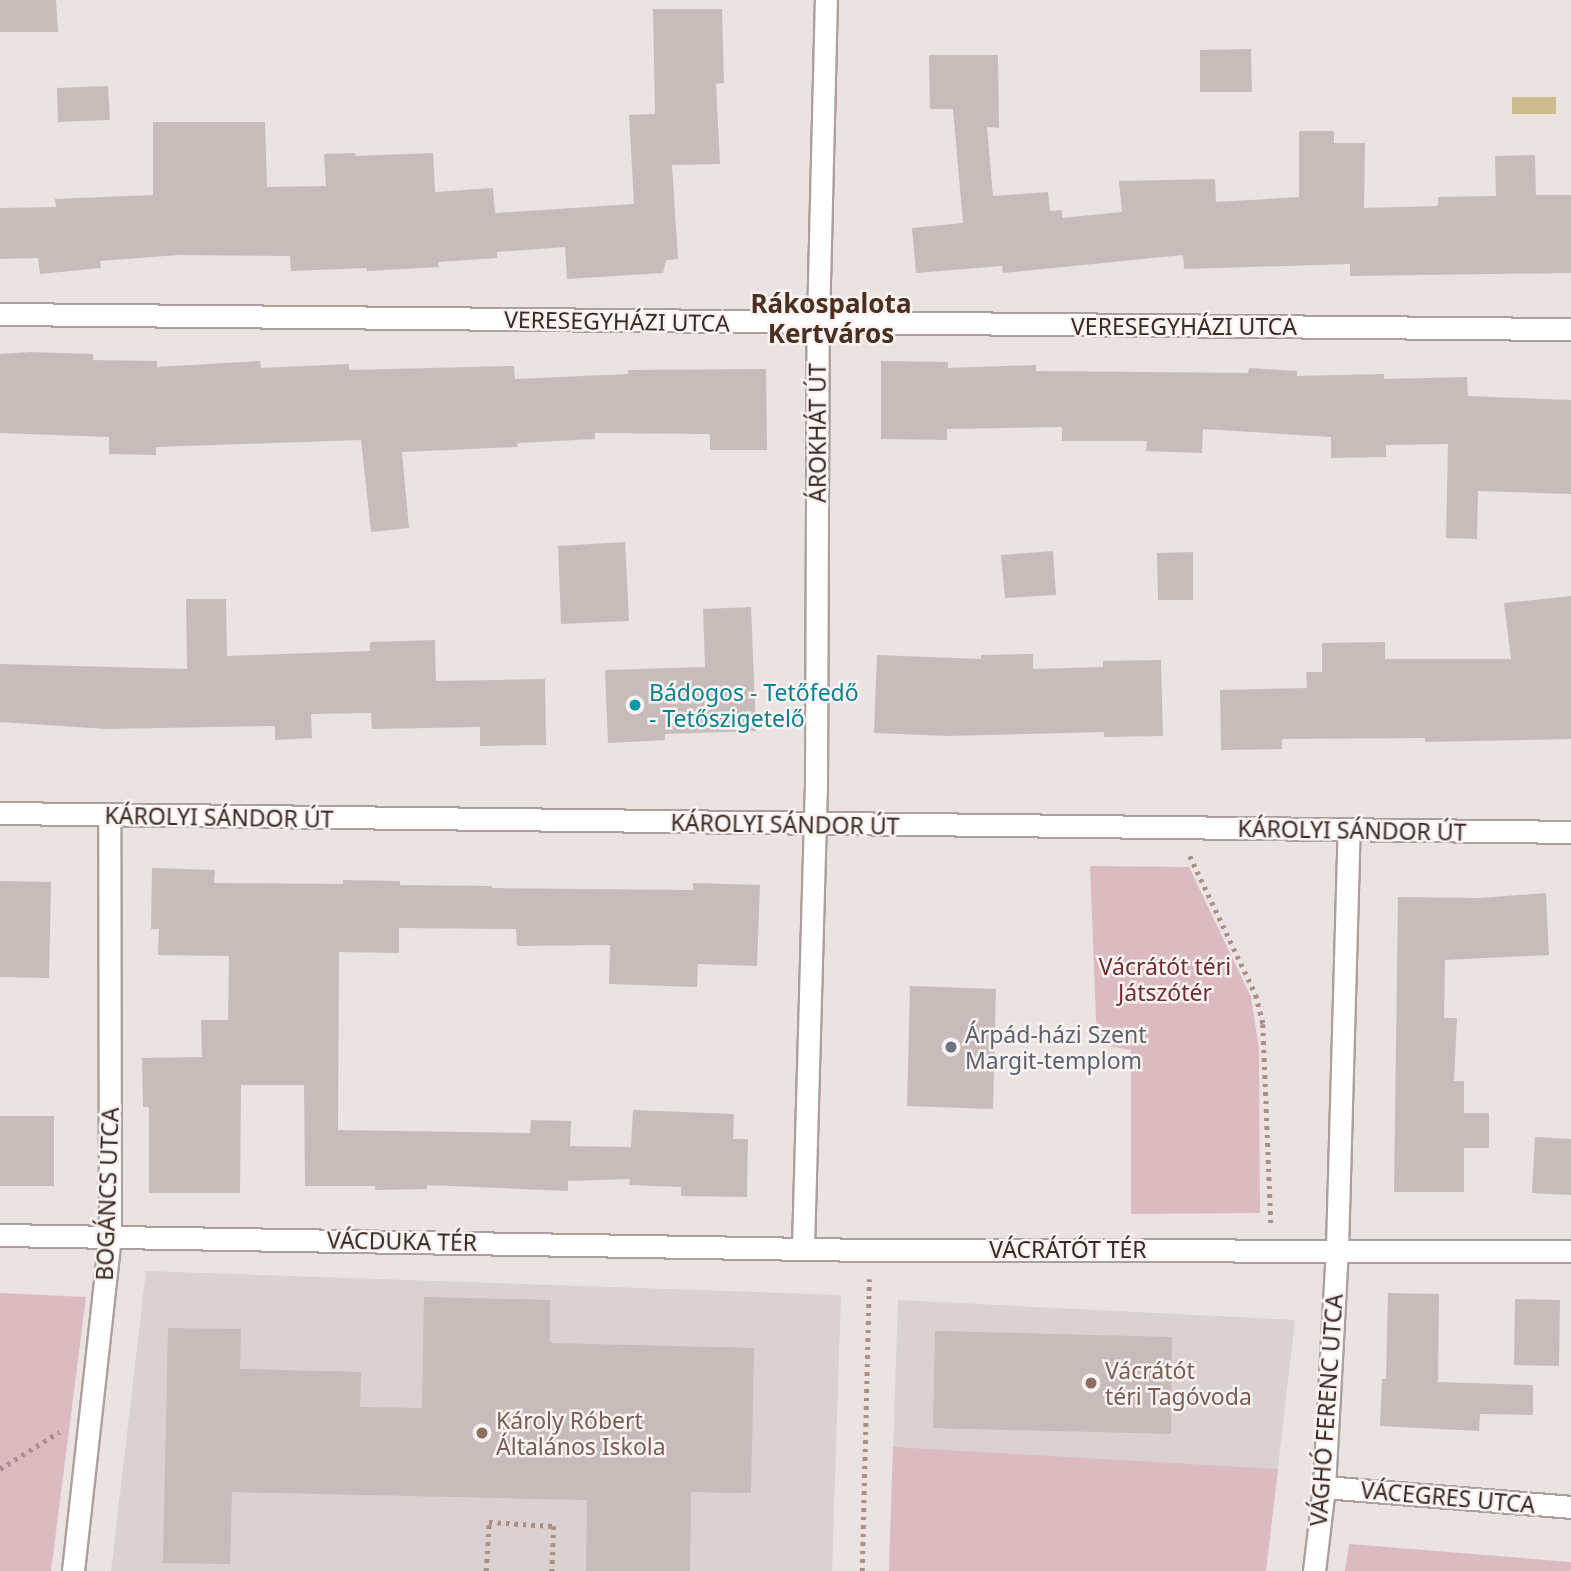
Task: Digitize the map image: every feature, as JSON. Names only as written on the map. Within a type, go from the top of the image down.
[{"type":"street","name":"ÁROKHÁT ÚT","points":[[815,825],[818,323],[826,0]]},
{"type":"street","name":"VERESEGYHÁZI UTCA","points":[[0,314],[1571,329]]},
{"type":"street","name":"KÁROLYI SÁNDOR ÚT","points":[[0,813],[815,825],[1571,832]]},
{"type":"street","name":"BOGÁNCS UTCA","points":[[73,1571],[110,1237],[108,815]]},
{"type":"street","points":[[803,1247],[815,825]]},
{"type":"street","points":[[1337,1248],[1349,830]]},
{"type":"street","name":"VÁCDUKA TÉR","points":[[4,1240],[110,1237],[803,1247]]},
{"type":"street","name":"VÁCRÁTÓT TÉR","points":[[803,1247],[870,1250],[1337,1248],[1571,1251]]},
{"type":"street","name":"VÁGHÓ FERENC UTCA","points":[[1314,1571],[1324,1487],[1337,1248]]},
{"type":"street","name":"VÁCEGRES UTCA","points":[[1324,1487],[1571,1507]]},
{"type":"path","points":[[1176,827],[1256,995],[1263,1024],[1272,1249]]},
{"type":"path","points":[[862,1571],[870,1250]]},
{"type":"path","points":[[0,1469],[90,1413]]},
{"type":"path","points":[[486,1571],[489,1522],[555,1526],[552,1571]]},
{"type":"shaded area","points":[[1512,97],[1556,97],[1556,114],[1512,114]]},
{"type":"shaded area","name":"Károly Róbert Általános Iskola","points":[[146,1271],[841,1295],[832,1571],[111,1571]]},
{"type":"shaded area","name":"Vácrátót téri Tagóvoda","points":[[898,1300],[1295,1320],[1266,1571],[889,1571]]},
{"type":"green space","name":"Vácrátót téri Játszótér","points":[[1090,866],[1189,867],[1251,997],[1259,1049],[1260,1213],[1131,1214],[1131,1050],[1097,1044]]},
{"type":"green space","points":[[0,1293],[86,1297],[51,1571],[0,1571]]},
{"type":"green space","points":[[893,1447],[1278,1469],[1266,1571],[889,1571]]},
{"type":"green space","points":[[1349,1544],[1571,1562],[1571,1571],[1345,1571]]},
{"type":"building","points":[[0,0],[56,0],[58,32],[0,32]]},
{"type":"building","points":[[653,9],[722,9],[724,83],[716,84],[720,164],[672,165],[678,259],[666,260],[663,273],[567,279],[565,247],[497,252],[497,258],[438,262],[439,267],[367,271],[367,268],[291,271],[290,256],[178,255],[100,261],[101,268],[40,274],[38,258],[0,259],[0,208],[56,207],[55,199],[153,195],[153,122],[265,122],[267,187],[326,186],[324,154],[355,153],[356,156],[433,153],[435,192],[493,188],[495,213],[634,204],[629,115],[655,114]]},
{"type":"building","points":[[1251,49],[1252,92],[1200,92],[1200,50]]},
{"type":"building","points":[[929,55],[998,55],[999,128],[987,127],[993,196],[1048,192],[1050,211],[1062,210],[1062,218],[1122,212],[1119,181],[1215,179],[1216,202],[1299,197],[1299,131],[1334,131],[1334,143],[1365,143],[1364,208],[1438,206],[1438,197],[1496,196],[1495,156],[1535,155],[1536,195],[1571,195],[1571,273],[1350,276],[1350,264],[1184,269],[1183,255],[1003,273],[1002,266],[916,273],[912,228],[963,223],[953,109],[930,109]]},
{"type":"building","points":[[108,86],[110,120],[58,122],[57,88]]},
{"type":"building","points":[[0,354],[93,354],[93,360],[157,361],[157,367],[260,361],[261,368],[349,364],[349,370],[514,366],[515,379],[628,374],[628,370],[766,369],[767,450],[710,450],[710,434],[595,433],[595,439],[517,443],[518,447],[402,452],[409,528],[371,532],[361,440],[156,447],[156,455],[109,454],[109,437],[0,433]]},
{"type":"building","points":[[881,361],[948,362],[948,368],[1036,365],[1036,371],[1248,373],[1249,368],[1297,371],[1297,376],[1384,374],[1384,379],[1467,377],[1468,396],[1571,400],[1571,494],[1478,491],[1477,539],[1446,538],[1448,444],[1386,445],[1386,457],[1331,458],[1331,437],[1203,429],[1202,453],[1146,451],[1147,441],[1062,441],[1062,427],[947,429],[947,440],[881,439]]},
{"type":"building","points":[[625,542],[629,621],[561,624],[558,546]]},
{"type":"building","points":[[1053,551],[1056,595],[1005,598],[1001,555]]},
{"type":"building","points":[[1193,552],[1193,600],[1158,600],[1157,553]]},
{"type":"building","points":[[1571,596],[1571,739],[1425,742],[1425,738],[1282,739],[1282,749],[1221,750],[1220,690],[1307,688],[1306,672],[1322,672],[1322,643],[1385,642],[1385,659],[1511,659],[1504,603]]},
{"type":"building","points":[[186,599],[226,599],[227,656],[370,651],[370,642],[435,640],[436,681],[545,679],[546,745],[480,746],[480,727],[372,729],[371,713],[311,714],[312,738],[275,740],[275,726],[106,729],[0,722],[0,664],[187,669]]},
{"type":"building","points":[[751,607],[756,731],[665,734],[665,740],[608,743],[605,670],[705,667],[703,609]]},
{"type":"building","points":[[1033,654],[1033,669],[1103,667],[1103,661],[1161,660],[1163,736],[1104,737],[1104,732],[948,736],[874,733],[877,655],[981,659],[981,655]]},
{"type":"building","points":[[152,868],[215,870],[214,883],[343,884],[343,880],[492,888],[693,890],[693,883],[760,885],[757,966],[698,964],[697,987],[609,984],[610,945],[517,946],[516,929],[399,928],[399,953],[339,952],[338,1130],[530,1133],[531,1120],[571,1121],[570,1146],[631,1147],[633,1110],[734,1114],[733,1139],[748,1139],[747,1197],[681,1196],[681,1187],[629,1185],[630,1179],[568,1181],[568,1191],[427,1185],[427,1189],[375,1190],[375,1186],[305,1186],[304,1085],[241,1085],[240,1193],[149,1193],[149,1107],[143,1107],[142,1058],[202,1057],[201,1020],[228,1020],[229,956],[158,955],[159,929],[151,929]]},
{"type":"building","points":[[0,881],[51,882],[49,978],[0,977]]},
{"type":"building","points":[[1546,893],[1549,955],[1445,960],[1444,1018],[1457,1018],[1454,1081],[1464,1081],[1464,1113],[1489,1113],[1489,1148],[1464,1148],[1464,1192],[1394,1192],[1398,897],[1480,898]]},
{"type":"building","name":"Árpád-házi Szent Margit-templom","points":[[910,986],[996,989],[993,1109],[907,1106]]},
{"type":"building","points":[[0,1116],[54,1116],[54,1186],[0,1186]]},
{"type":"building","points":[[1535,1137],[1571,1139],[1571,1195],[1532,1193]]},
{"type":"building","points":[[1388,1293],[1439,1294],[1438,1382],[1533,1385],[1533,1415],[1480,1414],[1479,1431],[1380,1426],[1382,1379],[1386,1379]]},
{"type":"building","points":[[424,1297],[550,1300],[550,1343],[754,1348],[751,1493],[691,1492],[690,1571],[586,1571],[587,1500],[232,1492],[230,1564],[163,1563],[168,1328],[241,1329],[240,1369],[361,1372],[360,1407],[422,1408]]},
{"type":"building","points":[[1515,1299],[1560,1300],[1559,1366],[1514,1365]]},
{"type":"building","name":"Vácrátót téri Tagóvoda","points":[[935,1331],[1172,1337],[1171,1434],[933,1428]]},
{"type":"place","name":"Bádogos - Tetőfedő - Tetőszigetelő","points":[[635,705]]},
{"type":"place","name":"Árpád-házi Szent Margit-templom","points":[[951,1047]]},
{"type":"place","name":"Vácrátót téri Tagóvoda","points":[[1091,1383]]},
{"type":"place","name":"Károly Róbert Általános Iskola","points":[[482,1433]]},
{"type":"district","name":"Rákospalota Kertváros","points":[[831,319]]}]
